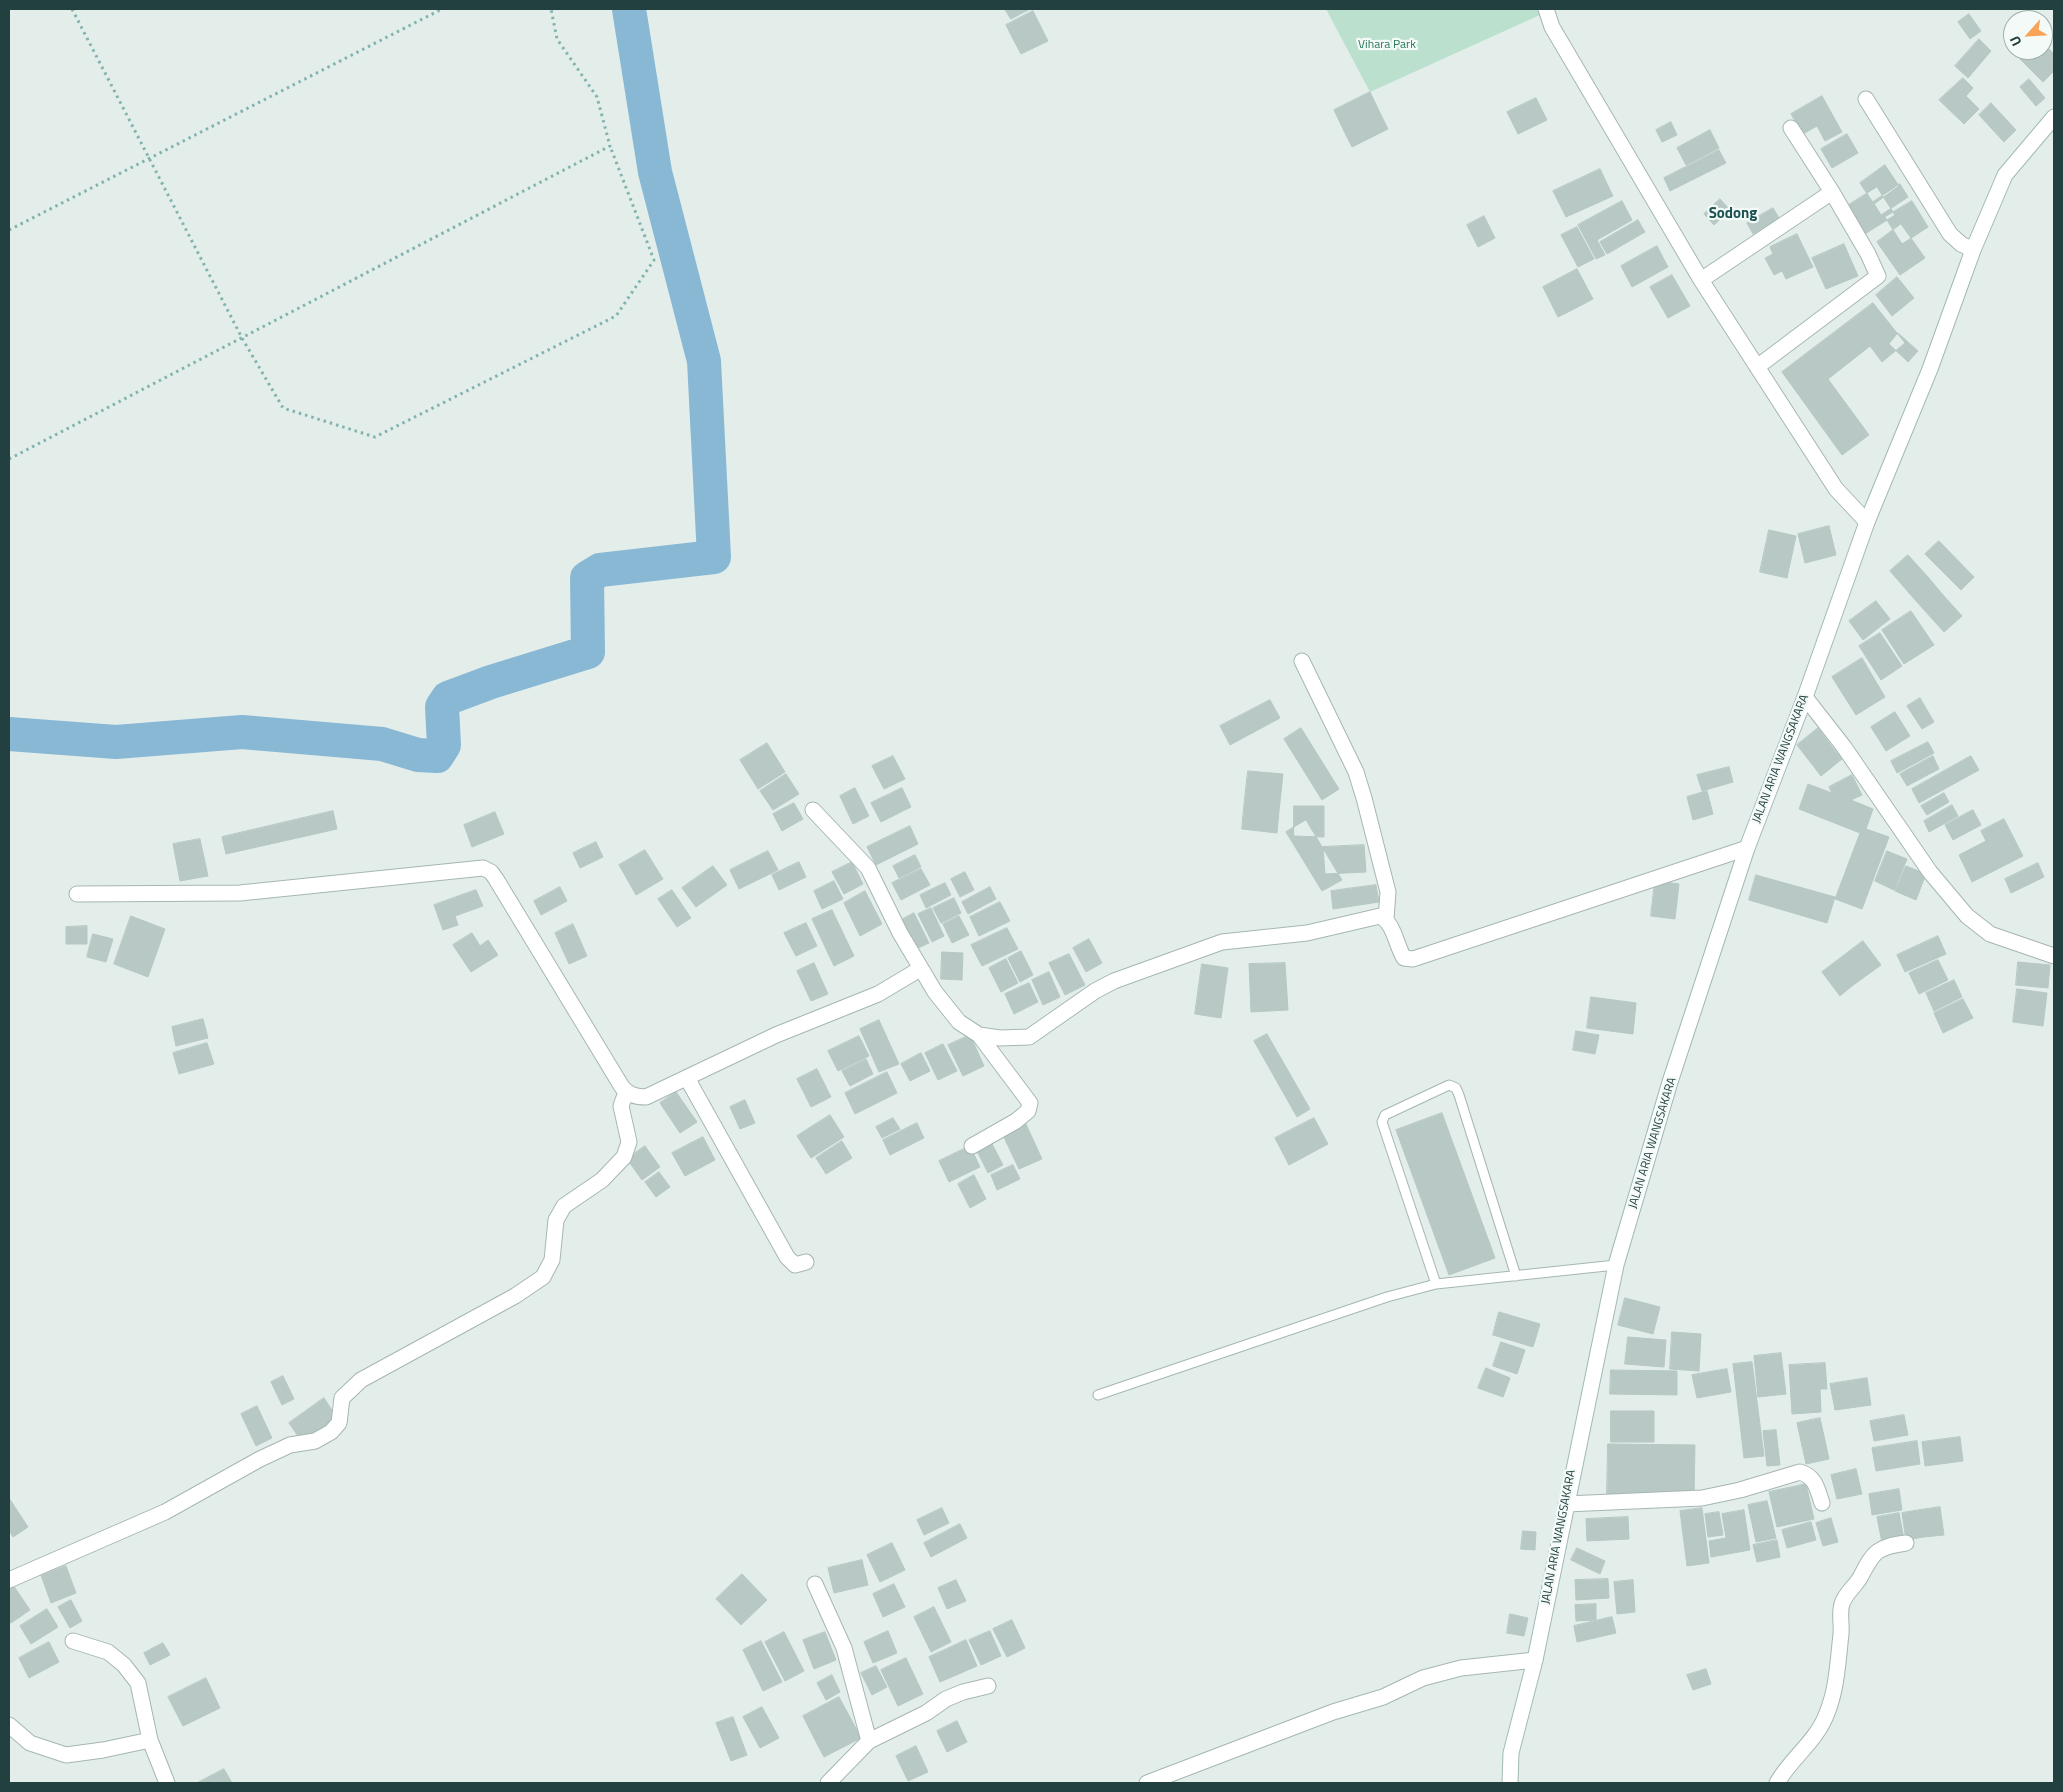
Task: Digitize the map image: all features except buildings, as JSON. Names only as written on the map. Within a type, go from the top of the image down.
[{"type":"street","points":[[1546,9],[1552,27],[1701,280],[1836,489],[1867,522]]},
{"type":"street","points":[[1866,100],[1950,234],[1961,244],[1973,250]]},
{"type":"street","name":"JALAN ARIA WANGSAKARA","points":[[1510,1783],[1511,1753],[1535,1660],[1616,1265],[1670,1082],[1747,848],[1805,697],[1867,522],[1930,369],[1973,250],[2005,175],[2054,117]]},
{"type":"street","points":[[1757,367],[1878,276],[1878,272],[1832,192],[1791,128]]},
{"type":"street","points":[[1701,280],[1832,192]]},
{"type":"street","points":[[1302,661],[1356,772],[1362,789],[1388,892],[1386,919],[1398,949],[1404,958],[1413,959],[1747,848]]},
{"type":"street","points":[[1805,697],[1844,747],[1930,872],[1967,916],[1990,934],[2054,956]]},
{"type":"street","points":[[813,810],[868,868],[920,969],[934,992],[959,1022],[979,1035],[1030,1104],[1028,1111],[1016,1121],[972,1146]]},
{"type":"street","points":[[77,894],[240,893],[483,868],[491,872],[496,878],[626,1092],[638,1097],[646,1097],[776,1035],[878,994],[920,969]]},
{"type":"street","points":[[979,1035],[1000,1038],[1029,1037],[1095,991],[1114,981],[1222,942],[1306,933],[1380,916],[1386,919]]},
{"type":"street","points":[[688,1078],[787,1257],[795,1265],[806,1262]]},
{"type":"street","points":[[9,1580],[165,1512],[260,1459],[290,1445],[315,1441],[331,1432],[339,1423],[342,1398],[361,1380],[516,1296],[543,1277],[552,1260],[556,1220],[564,1206],[602,1180],[624,1157],[629,1142],[621,1106],[626,1092]]},
{"type":"street","points":[[1566,1504],[1702,1498],[1740,1490],[1800,1472],[1809,1475],[1814,1480],[1822,1503]]},
{"type":"street","points":[[1777,1783],[1784,1769],[1815,1735],[1827,1713],[1834,1687],[1841,1634],[1841,1605],[1846,1594],[1860,1577],[1865,1565],[1876,1551],[1906,1543]]},
{"type":"street","points":[[815,1584],[844,1648],[869,1741]]},
{"type":"street","points":[[73,1642],[108,1652],[124,1665],[138,1682],[150,1740],[167,1783]]},
{"type":"street","points":[[1147,1783],[1333,1712],[1383,1697],[1423,1678],[1461,1668],[1535,1660]]},
{"type":"street","points":[[828,1783],[869,1741],[887,1730],[926,1713],[946,1699],[962,1692],[988,1686]]},
{"type":"street","points":[[9,1725],[30,1743],[66,1754],[103,1750],[150,1740]]},
{"type":"lane","points":[[1436,1284],[1382,1122],[1386,1115],[1449,1085],[1456,1088],[1459,1095],[1516,1276]]},
{"type":"lane","points":[[1098,1396],[1387,1297],[1436,1284],[1616,1265]]},
{"type":"path","points":[[72,9],[242,338],[284,408],[375,437],[616,316],[654,260],[610,146],[597,97],[557,39],[550,9]]},
{"type":"path","points":[[9,230],[442,9]]},
{"type":"path","points":[[9,459],[610,146]]},
{"type":"green space","name":"Vihara Park","points":[[1326,9],[1553,9],[1370,92]]},
{"type":"waterway","points":[[9,734],[116,742],[242,732],[382,744],[418,755],[437,756],[444,745],[442,707],[448,698],[491,682],[588,652],[587,578],[600,570],[714,557],[704,361],[655,172],[629,9]]},
{"type":"district","name":"Sodong","points":[[1733,214]]}]
